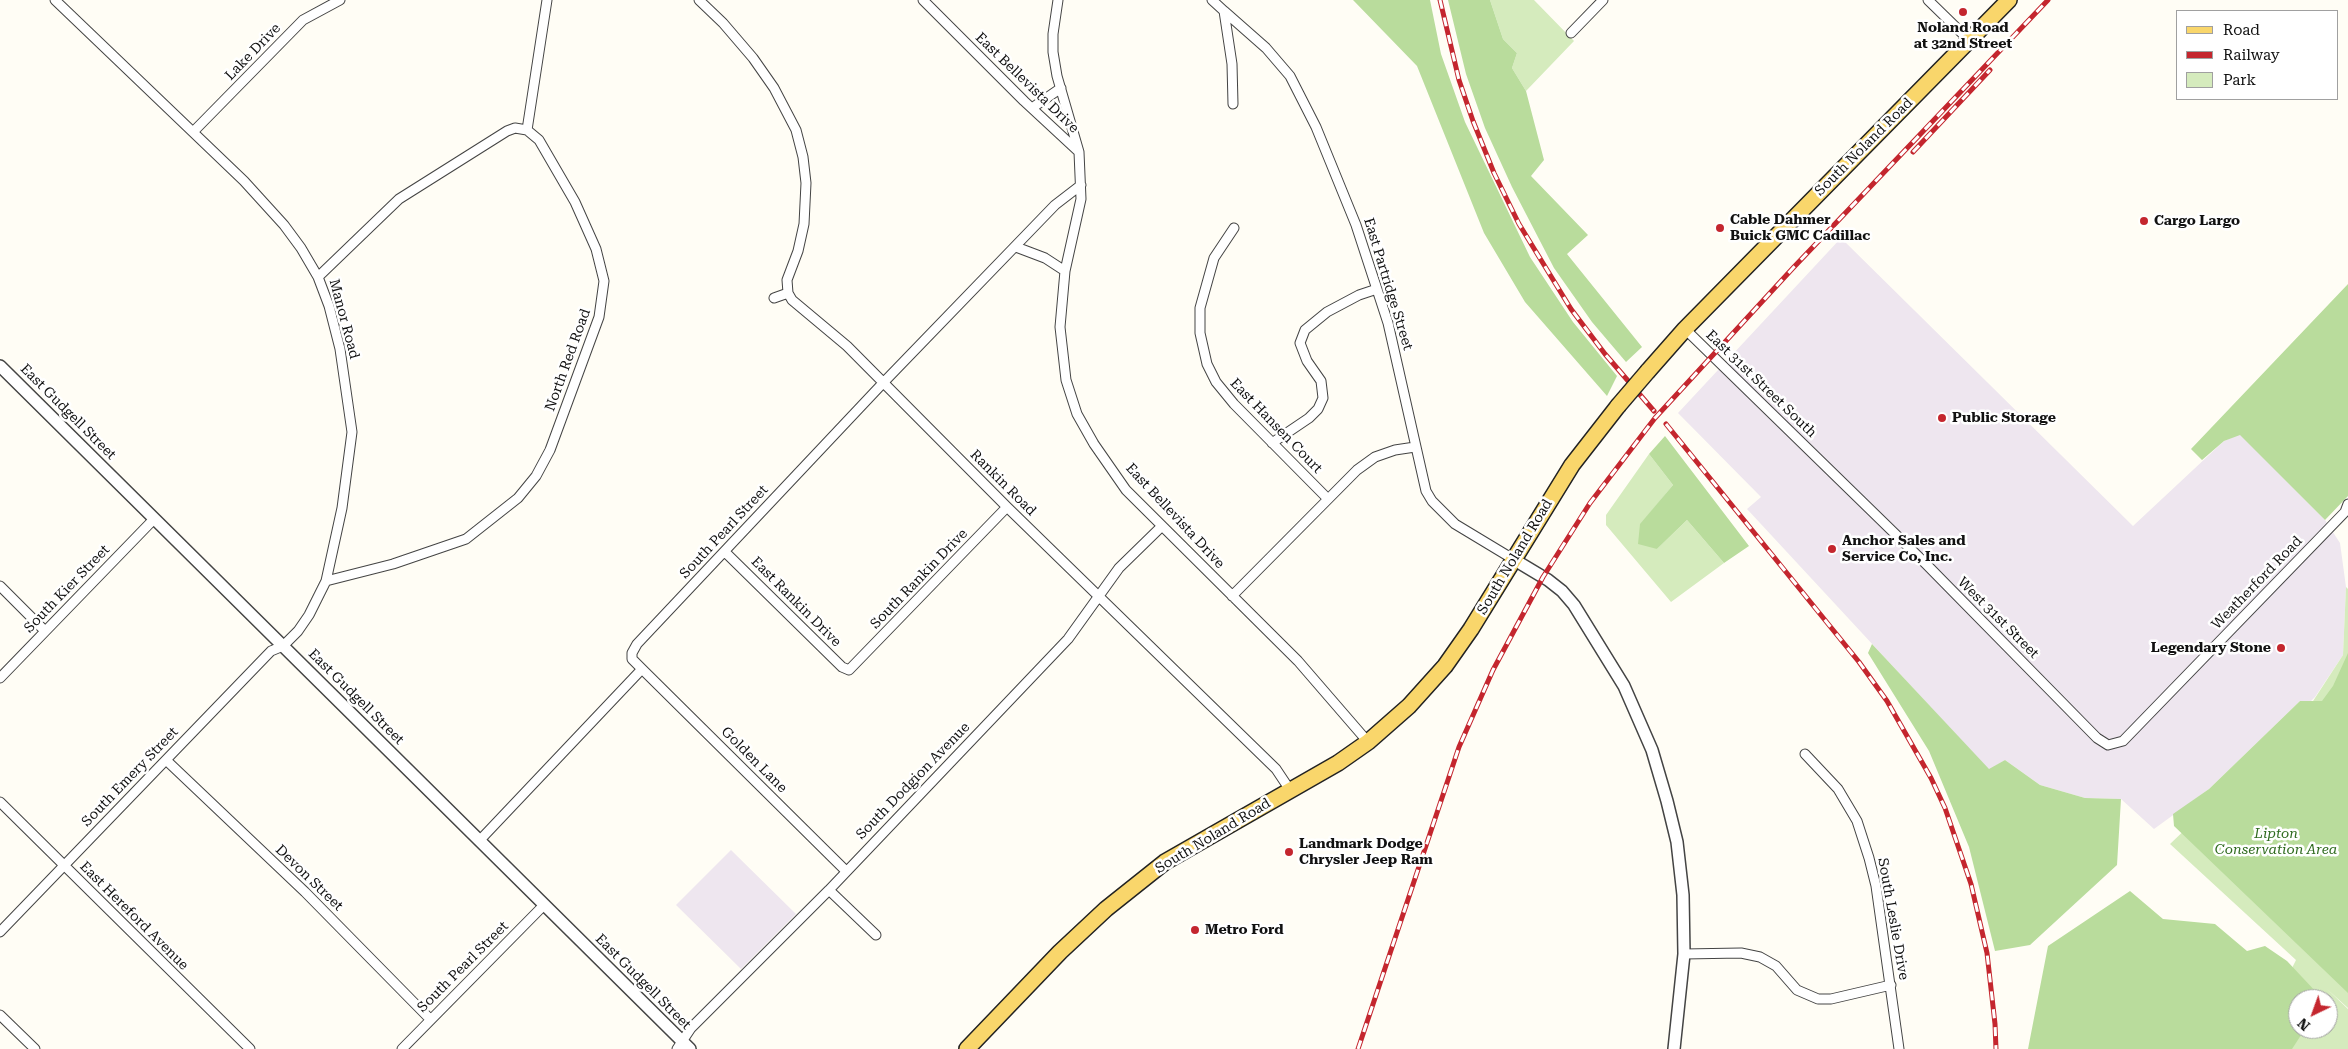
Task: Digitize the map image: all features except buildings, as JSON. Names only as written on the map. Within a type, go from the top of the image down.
[{"type":"main road","name":"South Noland Road","points":[[967,1049],[1060,952],[1165,862],[1338,763],[1368,742],[1409,706],[1445,666],[1471,629],[1572,465],[1618,406],[1685,329],[2008,0]]},
{"type":"street","name":"Manor Road","points":[[55,0],[244,181],[284,225],[301,248],[318,277],[340,349],[352,432],[342,508],[326,581],[310,615],[283,646]]},
{"type":"street","name":"Lake Drive","points":[[193,132],[303,20],[340,0]]},
{"type":"street","points":[[318,277],[399,199],[507,130],[515,128],[527,130],[547,0]]},
{"type":"street","points":[[699,0],[723,23],[774,88],[796,130],[804,162],[806,183],[804,224],[798,250],[787,280],[788,293],[774,298]]},
{"type":"street","name":"East Bellevista Drive","points":[[923,0],[1079,152],[1081,199],[1065,270],[1061,307],[1061,343],[1066,380],[1078,414],[1094,444],[1126,490],[1298,661],[1368,742]]},
{"type":"street","points":[[1058,0],[1053,34],[1053,52],[1079,152]]},
{"type":"street","name":"East Partridge Street","points":[[1212,0],[1275,57],[1290,76],[1307,105],[1356,225],[1377,289],[1405,391],[1415,448],[1426,491],[1432,501],[1455,524],[1513,559]]},
{"type":"street","points":[[1571,33],[1603,0]]},
{"type":"street","points":[[1928,0],[1969,40]]},
{"type":"street","points":[[1224,11],[1232,64],[1233,104]]},
{"type":"street","points":[[1032,108],[1061,88]]},
{"type":"street","name":"North Red Road","points":[[326,581],[393,564],[466,539],[518,498],[536,476],[550,450],[599,317],[604,281],[596,249],[575,202],[539,140],[527,130]]},
{"type":"street","name":"South Pearl Street","points":[[642,669],[632,659],[633,649],[883,383],[1055,205],[1081,185]]},
{"type":"street","name":"East Hansen Court","points":[[1234,228],[1214,258],[1200,308],[1200,333],[1207,364],[1216,382],[1234,404],[1327,498]]},
{"type":"street","points":[[1016,247],[1045,258],[1065,270]]},
{"type":"street","points":[[1272,443],[1309,418],[1318,408],[1323,398],[1321,381],[1307,361],[1300,343],[1305,330],[1326,312],[1359,295],[1377,289]]},
{"type":"street","name":"Rankin Road","points":[[788,293],[792,300],[847,346],[1007,507],[1276,769],[1290,790]]},
{"type":"street","name":"East 31st Street South","points":[[1685,329],[1817,459]]},
{"type":"street","name":"East Gudgell Street","points":[[0,366],[480,840],[683,1047]]},
{"type":"street","points":[[1232,596],[1327,498],[1357,470],[1375,457],[1395,450],[1415,448]]},
{"type":"street","name":"West 31st Street","points":[[1817,459],[1926,564],[2097,738],[2108,745],[2120,743]]},
{"type":"street","name":"Weatherford Road","points":[[2120,743],[2345,512],[2348,504]]},
{"type":"street","name":"South Rankin Drive","points":[[849,670],[1007,507]]},
{"type":"street","name":"South Kier Street","points":[[0,678],[154,519]]},
{"type":"street","name":"South Dodgion Avenue","points":[[683,1047],[691,1028],[829,890],[1068,639],[1119,568],[1162,526]]},
{"type":"street","name":"East Rankin Drive","points":[[725,552],[842,667],[849,670]]},
{"type":"street","points":[[1513,559],[1548,580],[1562,591],[1592,632],[1624,686],[1652,750],[1668,800],[1677,842],[1683,895],[1684,954],[1674,1049]]},
{"type":"street","points":[[0,586],[45,631]]},
{"type":"street","name":"South Emery Street","points":[[0,932],[270,651],[283,646]]},
{"type":"street","points":[[480,840],[642,669]]},
{"type":"street","name":"Golden Lane","points":[[642,669],[846,871]]},
{"type":"street","name":"South Leslie Drive","points":[[1805,754],[1838,789],[1857,821],[1876,886],[1899,1049]]},
{"type":"street","name":"Devon Street","points":[[166,760],[305,892],[430,1019]]},
{"type":"street","name":"East Hereford Avenue","points":[[0,802],[250,1049]]},
{"type":"street","points":[[829,890],[876,935]]},
{"type":"street","name":"South Pearl Street","points":[[402,1049],[544,905]]},
{"type":"street","points":[[1684,954],[1741,954],[1760,957],[1776,966],[1797,990],[1818,999],[1831,999],[1891,985]]},
{"type":"street","points":[[0,1015],[35,1049]]},
{"type":"shaded area","points":[[1841,238],[2133,526],[2224,441],[2240,434],[2325,520],[2340,543],[2346,587],[2343,655],[2311,701],[2300,701],[2209,789],[2154,829],[2121,799],[2085,798],[2040,785],[2005,760],[1989,770],[1747,509],[1761,497],[1678,413]]},
{"type":"shaded area","points":[[731,850],[796,914],[741,969],[676,905]]},
{"type":"green space","points":[[1353,0],[1430,0],[1441,54],[1465,122],[1530,257],[1573,322],[1617,376],[1607,396],[1525,302],[1484,233],[1417,66]]},
{"type":"green space","points":[[1448,0],[1490,0],[1503,39],[1517,53],[1512,68],[1526,91],[1544,160],[1531,176],[1588,235],[1567,254],[1642,347],[1626,362],[1592,322],[1554,268],[1512,187],[1485,128],[1466,74]]},
{"type":"green space","points":[[1490,0],[1534,0],[1574,41],[1526,91],[1512,68],[1517,53],[1503,39]]},
{"type":"green space","points":[[2348,284],[2348,496],[2325,520],[2240,435],[2224,441],[2202,460],[2191,449]]},
{"type":"green space","points":[[1665,436],[1749,546],[1724,563],[1687,520],[1657,549],[1638,544],[1640,524],[1673,485],[1649,454]]},
{"type":"green space","points":[[1649,454],[1673,485],[1641,524],[1657,549],[1687,520],[1724,563],[1671,602],[1606,525],[1606,515]]},
{"type":"green space","name":"Lipton Conservation Area","points":[[2346,587],[2348,589],[2348,1008],[2338,999],[2338,989],[2288,989],[2288,1039],[2338,1039],[2338,999],[2348,1009],[2348,1049],[2252,1049],[2296,960],[2170,844],[2302,718],[2343,655]]},
{"type":"green space","points":[[1872,644],[1989,769],[2005,760],[2040,785],[2085,798],[2121,799],[2117,865],[2030,945],[1995,951],[1969,847],[1929,751],[1868,653]]},
{"type":"green space","name":"Lipton Conservation Area","points":[[2348,653],[2348,993],[2174,826],[2173,814],[2209,789],[2300,701],[2322,701],[2333,686]]},
{"type":"green space","points":[[2130,891],[2163,919],[2215,924],[2247,951],[2265,946],[2287,961],[2313,989],[2288,989],[2288,1039],[2298,1039],[2292,1049],[2028,1049],[2048,946]]},
{"type":"railway","points":[[1440,0],[1459,80],[1473,121],[1494,173],[1519,224],[1571,309],[1605,354],[1654,411]]},
{"type":"railway","points":[[1358,1049],[1459,747],[1493,670],[1543,577],[1590,503],[1655,418],[1793,268],[2048,0]]},
{"type":"railway","points":[[1913,152],[1990,70]]},
{"type":"railway","points":[[1666,424],[1859,662],[1887,701],[1931,778],[1945,808],[1971,884],[1987,953],[1996,1049]]},
{"type":"place","name":"Noland Road at 32nd Street","points":[[1963,12]]},
{"type":"place","name":"Cargo Largo","points":[[2144,221]]},
{"type":"place","name":"Cable Dahmer Buick GMC Cadillac","points":[[1720,228]]},
{"type":"place","name":"Public Storage","points":[[1942,418]]},
{"type":"place","name":"Anchor Sales and Service Co, Inc.","points":[[1832,549]]},
{"type":"place","name":"Legendary Stone","points":[[2281,648]]},
{"type":"place","name":"Landmark Dodge Chrysler Jeep Ram","points":[[1289,852]]},
{"type":"place","name":"Metro Ford","points":[[1195,930]]}]
